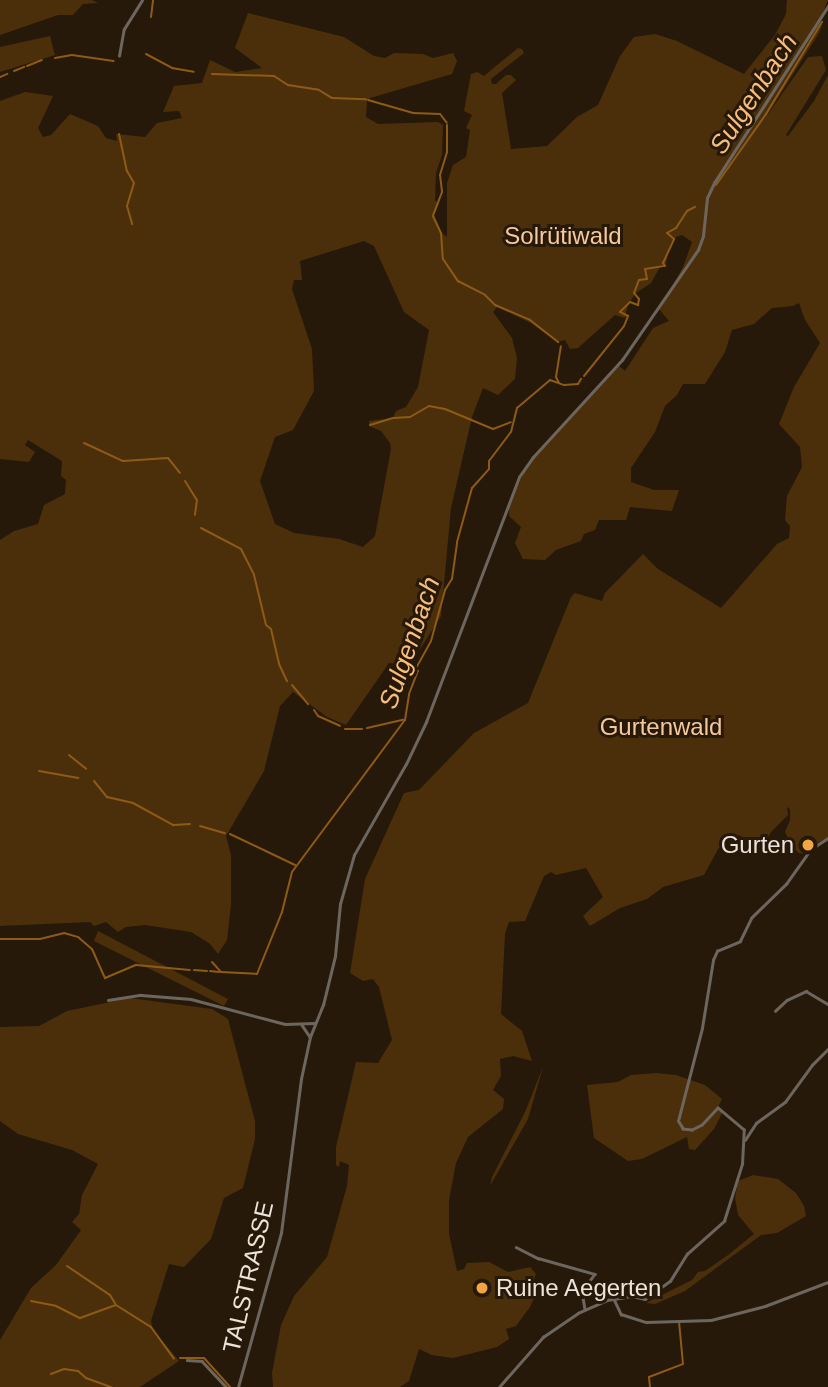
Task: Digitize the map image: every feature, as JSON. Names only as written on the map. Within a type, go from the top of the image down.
[{"type":"street","points":[[119,57],[124,29],[142,0]]},
{"type":"street","name":"TALSTRASSE","points":[[238,1387],[281,1233],[287,1175],[310,1037],[335,956],[340,904],[348,869],[426,722],[519,477],[533,457],[622,360],[698,250],[703,236],[707,198],[714,183],[828,6]]},
{"type":"street","points":[[499,1387],[543,1337],[585,1309],[614,1299],[648,1297],[670,1281],[687,1254],[722,1225],[729,1213],[742,1164],[745,1140],[740,1124],[718,1108],[702,1125],[692,1130],[681,1128],[678,1121],[702,1028],[713,960],[717,951],[740,941],[751,918],[786,884],[811,849],[828,838]]},
{"type":"street","points":[[775,1011],[787,1000],[806,991],[828,1004]]},
{"type":"street","points":[[108,1000],[141,995],[191,999],[285,1024],[302,1026],[315,1023]]},
{"type":"street","points":[[302,1026],[310,1037]]},
{"type":"street","points":[[745,1140],[756,1123],[785,1101],[811,1065],[828,1049]]},
{"type":"street","points":[[516,1248],[595,1274],[582,1294],[585,1309]]},
{"type":"street","points":[[614,1299],[621,1314],[646,1322],[678,1318],[711,1320],[765,1306],[828,1282]]},
{"type":"street","points":[[187,1360],[202,1361],[226,1387]]},
{"type":"green space","points":[[0,0],[92,0],[98,3],[83,4],[73,15],[58,15],[0,35]]},
{"type":"green space","points":[[787,0],[828,0],[819,22],[822,25],[819,33],[764,120],[808,57],[822,56],[826,70],[786,135],[788,136],[814,101],[828,75],[828,837],[816,844],[799,843],[801,848],[812,847],[805,854],[799,853],[792,847],[785,832],[790,820],[790,809],[787,807],[788,815],[771,832],[761,849],[739,835],[718,849],[704,875],[663,887],[647,899],[620,908],[590,926],[583,916],[603,897],[586,868],[556,875],[551,872],[544,876],[525,921],[509,922],[505,934],[501,1014],[522,1031],[532,1061],[513,1056],[500,1059],[501,1076],[493,1090],[504,1099],[503,1109],[468,1137],[456,1163],[449,1200],[449,1234],[457,1271],[464,1269],[467,1263],[489,1262],[508,1272],[530,1267],[536,1274],[532,1285],[535,1296],[530,1307],[516,1326],[506,1329],[509,1339],[497,1347],[453,1358],[432,1355],[419,1349],[409,1381],[400,1387],[273,1387],[272,1373],[281,1325],[294,1296],[327,1257],[347,1186],[349,1165],[340,1161],[339,1167],[336,1165],[336,1147],[356,1062],[378,1063],[392,1040],[379,987],[373,979],[363,981],[350,973],[365,879],[404,793],[419,790],[474,733],[528,703],[571,597],[575,593],[602,601],[605,593],[643,554],[658,569],[721,608],[777,544],[789,538],[790,526],[785,520],[787,496],[802,467],[800,447],[779,424],[794,387],[820,343],[805,320],[799,303],[772,308],[754,324],[732,330],[725,352],[705,384],[683,384],[677,395],[665,406],[655,432],[631,468],[631,482],[654,490],[679,490],[672,511],[630,507],[626,520],[599,520],[595,530],[584,534],[581,541],[556,550],[545,560],[523,559],[515,543],[521,527],[509,516],[509,507],[527,465],[618,365],[625,371],[653,328],[669,321],[659,309],[683,267],[692,242],[682,235],[676,237],[670,245],[665,267],[660,267],[651,283],[636,293],[628,304],[625,318],[615,315],[578,348],[570,349],[565,340],[557,342],[531,323],[497,307],[493,312],[512,338],[517,358],[515,379],[498,395],[483,388],[472,417],[451,508],[441,616],[410,665],[389,663],[346,725],[327,717],[293,692],[280,706],[264,771],[226,836],[231,855],[231,905],[227,940],[218,954],[209,943],[191,932],[145,925],[126,927],[118,932],[106,922],[94,926],[90,922],[0,926],[0,540],[14,531],[38,524],[44,505],[65,494],[66,480],[61,476],[62,461],[28,440],[25,445],[35,452],[29,462],[0,459],[0,101],[25,92],[53,96],[38,128],[43,137],[51,135],[70,114],[98,126],[106,138],[117,141],[116,134],[145,137],[157,123],[182,118],[179,111],[163,112],[174,86],[202,83],[210,60],[235,72],[262,68],[235,48],[248,13],[344,37],[374,56],[385,58],[394,53],[423,54],[433,58],[453,53],[457,61],[452,74],[370,98],[367,101],[366,117],[378,124],[438,122],[443,125],[442,155],[436,173],[435,200],[439,204],[434,215],[441,232],[447,237],[447,183],[453,165],[466,157],[470,130],[466,128],[472,115],[464,111],[471,74],[477,72],[484,76],[518,48],[522,49],[524,53],[491,79],[492,84],[496,84],[506,75],[511,75],[516,80],[502,93],[511,149],[547,146],[577,117],[598,105],[620,56],[634,37],[655,34],[677,41],[744,74],[775,35],[786,14]],"holes":[[[364,241],[374,246],[404,312],[429,330],[418,387],[406,407],[396,411],[393,418],[369,421],[369,426],[381,431],[391,449],[375,536],[363,547],[339,539],[294,533],[275,524],[260,481],[275,437],[293,430],[314,391],[312,349],[292,289],[294,280],[302,280],[300,261]]]},
{"type":"green space","points":[[50,36],[55,55],[0,72],[0,47]]},
{"type":"green space","points":[[98,931],[228,999],[224,1006],[94,941]]},
{"type":"green space","points":[[130,998],[212,1009],[228,1019],[255,1121],[255,1139],[243,1188],[224,1198],[211,1239],[184,1267],[169,1264],[151,1321],[153,1330],[179,1361],[140,1387],[0,1387],[0,1340],[31,1288],[56,1265],[81,1230],[72,1222],[79,1214],[82,1195],[98,1164],[72,1150],[18,1134],[0,1121],[0,1027],[39,1026],[67,1011]]},
{"type":"green space","points":[[543,1067],[528,1119],[490,1186],[525,1112]]},
{"type":"green space","points":[[631,1075],[676,1075],[705,1085],[722,1099],[718,1107],[723,1111],[714,1129],[695,1150],[689,1149],[687,1137],[642,1159],[628,1161],[594,1138],[587,1085],[618,1082]]},
{"type":"green space","points":[[753,1175],[778,1179],[796,1193],[804,1206],[806,1216],[777,1233],[761,1235],[685,1291],[655,1304],[646,1303],[692,1280],[698,1272],[705,1271],[754,1234],[738,1215],[735,1198],[738,1181]]},
{"type":"waterway","points":[[151,17],[153,0]]},
{"type":"waterway","name":"Sulgenbach","points":[[716,185],[766,114],[822,22]]},
{"type":"waterway","points":[[146,54],[172,68],[194,72]]},
{"type":"waterway","points":[[55,58],[72,55],[114,61]]},
{"type":"waterway","points":[[27,66],[42,60]]},
{"type":"waterway","points":[[14,71],[24,67]]},
{"type":"waterway","points":[[0,77],[7,74]]},
{"type":"waterway","points":[[212,74],[274,76],[288,85],[319,90],[332,98],[366,99]]},
{"type":"waterway","points":[[368,100],[413,113],[440,114],[447,123]]},
{"type":"waterway","points":[[447,125],[447,152],[440,175],[442,192],[433,216],[441,233],[443,259],[458,281],[485,295],[495,305],[530,320],[558,342]]},
{"type":"waterway","points":[[119,134],[127,171],[134,183],[127,206],[132,224]]},
{"type":"waterway","name":"Sulgenbach","points":[[584,376],[624,326],[628,316],[620,312],[630,302],[638,305],[639,299],[634,293],[639,280],[647,279],[645,269],[665,266],[663,263],[674,239],[667,233],[676,228],[687,211],[695,207]]},
{"type":"waterway","points":[[559,383],[556,377],[561,346]]},
{"type":"waterway","name":"Sulgenbach","points":[[212,962],[221,972],[257,974],[282,912],[292,872],[405,720],[409,694],[418,671],[415,670],[431,641],[445,590],[452,579],[457,542],[472,488],[489,469],[489,461],[511,432],[517,408],[550,380],[564,385],[578,384],[581,379]]},
{"type":"waterway","points":[[394,418],[410,417],[429,406],[445,409],[493,429],[511,422]]},
{"type":"waterway","points":[[370,425],[393,418]]},
{"type":"waterway","points":[[84,443],[123,461],[168,458],[180,473]]},
{"type":"waterway","points":[[185,481],[197,500],[195,515]]},
{"type":"waterway","points":[[201,528],[241,549],[254,575],[266,625],[271,629],[279,664],[287,681]]},
{"type":"waterway","points":[[292,685],[308,704]]},
{"type":"waterway","points":[[314,710],[318,716],[340,726]]},
{"type":"waterway","points":[[367,728],[403,720]]},
{"type":"waterway","points":[[345,729],[362,729]]},
{"type":"waterway","points":[[69,755],[86,769]]},
{"type":"waterway","points":[[39,771],[78,778]]},
{"type":"waterway","points":[[94,781],[107,797],[133,803],[173,825],[190,824]]},
{"type":"waterway","points":[[200,826],[225,833]]},
{"type":"waterway","points":[[230,834],[295,865]]},
{"type":"waterway","points":[[0,939],[40,939],[64,933],[78,937],[92,949],[105,978],[136,965],[190,970]]},
{"type":"waterway","points":[[194,970],[207,971]]},
{"type":"waterway","points":[[210,971],[219,972]]},
{"type":"waterway","points":[[67,1266],[110,1295],[116,1305],[151,1327],[174,1359]]},
{"type":"waterway","points":[[31,1301],[56,1306],[80,1318],[116,1305]]},
{"type":"waterway","points":[[650,1387],[649,1377],[683,1364],[679,1322]]},
{"type":"waterway","points":[[180,1358],[204,1358],[230,1387]]},
{"type":"waterway","points":[[51,1374],[64,1369],[78,1371],[86,1378],[111,1387]]},
{"type":"place","name":"Gurten","points":[[808,845]]},
{"type":"place","name":"Ruine Aegerten","points":[[482,1288]]},
{"type":"park label","name":"Solrütiwald","points":[[563,236]]},
{"type":"park label","name":"Gurtenwald","points":[[661,727]]}]
